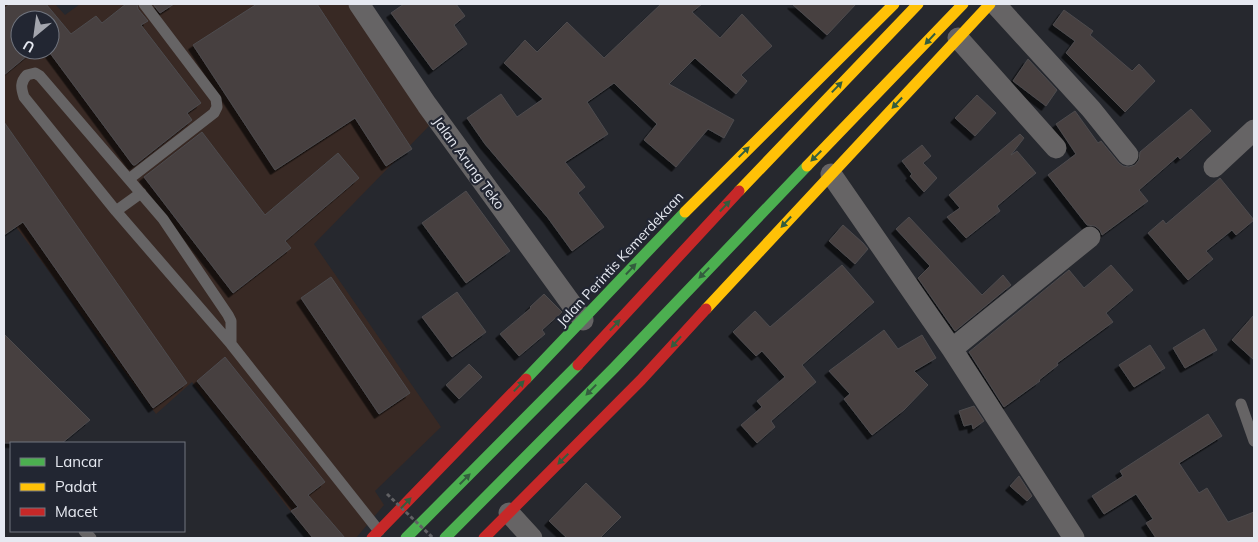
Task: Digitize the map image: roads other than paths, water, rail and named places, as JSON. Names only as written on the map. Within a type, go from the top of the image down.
[{"type":"main road","name":"Jalan Perintis Kemerdekaan","points":[[376,534],[583,320],[703,192],[894,4]]},
{"type":"main road","points":[[406,538],[592,350],[774,152],[918,4]]},
{"type":"main road","points":[[445,538],[614,368],[963,4]]},
{"type":"main road","points":[[484,538],[641,380],[990,4]]},
{"type":"street","name":"Jalan Arung Teko","points":[[359,4],[427,105],[583,320]]},
{"type":"street","points":[[995,4],[1091,109],[1128,155]]},
{"type":"street","points":[[958,38],[1056,148]]},
{"type":"street","points":[[1214,167],[1254,130]]},
{"type":"street","points":[[831,174],[952,349],[1074,538]]},
{"type":"street","points":[[952,349],[1090,237]]},
{"type":"street","points":[[509,513],[532,538]]},
{"type":"lane","points":[[129,179],[214,113],[217,107],[216,99],[144,4]]},
{"type":"lane","points":[[231,344],[231,321],[228,315],[163,219],[40,76],[35,73],[27,74],[22,80],[21,88],[24,97],[116,211],[231,344],[376,534]]},
{"type":"lane","points":[[116,211],[141,193]]},
{"type":"lane","points":[[1242,404],[1254,441]]}]
